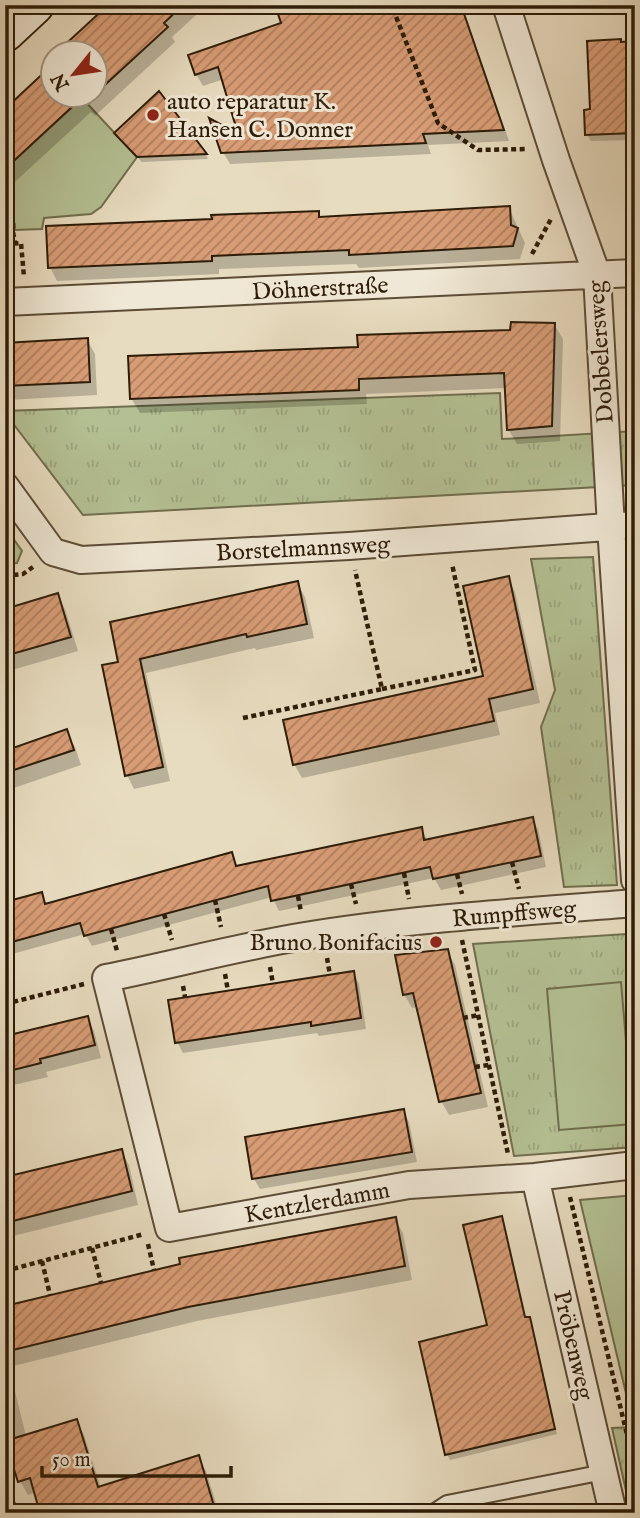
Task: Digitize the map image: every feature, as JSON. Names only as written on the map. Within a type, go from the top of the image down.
[{"type":"street","points":[[5,32],[34,5]]},
{"type":"street","name":"Dobbelersweg","points":[[506,5],[597,275],[623,526],[635,880]]},
{"type":"street","name":"Döhnerstraße","points":[[5,302],[635,273]]},
{"type":"street","name":"Borstelmannsweg","points":[[5,486],[53,552],[81,560],[349,546],[623,526]]},
{"type":"street","name":"Rumpffsweg","points":[[106,978],[265,943],[457,917],[635,903]]},
{"type":"street","points":[[106,978],[157,1231]]},
{"type":"street","name":"Kentzlerdamm","points":[[157,1231],[409,1185],[524,1178],[635,1165]]},
{"type":"street","name":"Pröbenweg","points":[[524,1178],[613,1513]]},
{"type":"lane","points":[[432,1513],[447,1503],[604,1472]]},
{"type":"path","points":[[393,9],[438,123],[478,150],[552,148]]},
{"type":"path","points":[[518,279],[567,191]]},
{"type":"path","points":[[5,218],[12,226],[15,243]]},
{"type":"path","points":[[5,244],[21,243],[24,279]]},
{"type":"path","points":[[243,718],[475,670],[447,539]]},
{"type":"path","points":[[349,546],[382,689]]},
{"type":"path","points":[[457,917],[489,1065],[524,1178]]},
{"type":"path","points":[[5,1003],[106,978]]},
{"type":"path","points":[[464,1018],[479,1015]]},
{"type":"path","points":[[475,1067],[489,1065]]},
{"type":"path","points":[[565,1174],[635,1468]]},
{"type":"path","points":[[5,1271],[157,1231],[154,1270]]},
{"type":"path","points":[[93,1248],[101,1283]]},
{"type":"path","points":[[42,1261],[50,1295]]},
{"type":"path","points":[[5,1488],[19,1513]]},
{"type":"green space","points":[[71,108],[91,108],[137,157],[101,207],[91,214],[44,218],[42,229],[15,230],[15,224],[5,214],[5,169]]},
{"type":"green space","points":[[500,393],[502,439],[635,431],[635,485],[83,515],[5,413],[5,411]]},
{"type":"green space","points":[[5,527],[22,551],[17,563],[5,564]]},
{"type":"green space","points":[[593,557],[617,885],[564,887],[541,727],[555,690],[531,559]]},
{"type":"green space","points":[[626,934],[635,1041],[635,1147],[514,1156],[473,944]]},
{"type":"green space","points":[[621,982],[633,1124],[559,1130],[547,989]]},
{"type":"green space","points":[[635,1195],[635,1427],[634,1427],[580,1200]]},
{"type":"green space","points":[[635,1427],[635,1513],[631,1513],[612,1428]]},
{"type":"building","points":[[108,5],[183,5],[164,23],[168,27],[108,82],[108,38],[72,38]]},
{"type":"building","points":[[275,5],[461,5],[504,130],[423,134],[426,143],[221,153],[209,118],[238,134],[218,67],[195,75],[188,55],[281,23]]},
{"type":"building","points":[[621,39],[621,42],[635,41],[635,133],[585,135],[584,110],[590,109],[587,41]]},
{"type":"building","points":[[38,78],[38,108],[71,108],[5,169],[5,109]]},
{"type":"building","points":[[159,91],[207,154],[137,157],[114,133]]},
{"type":"building","points":[[510,206],[511,225],[518,228],[513,246],[349,255],[349,250],[212,256],[212,261],[48,268],[46,226],[212,219],[211,215],[319,211],[319,217]]},
{"type":"building","points":[[511,322],[555,323],[552,426],[507,430],[504,373],[359,379],[359,390],[130,399],[128,356],[358,347],[357,335],[510,330]]},
{"type":"building","points":[[88,338],[90,382],[5,386],[5,343]]},
{"type":"building","points":[[509,576],[533,689],[489,699],[494,721],[293,765],[283,720],[483,676],[463,586]]},
{"type":"building","points":[[298,581],[307,624],[247,637],[246,634],[140,659],[163,767],[125,776],[102,665],[118,662],[110,622]]},
{"type":"building","points":[[58,593],[71,637],[5,656],[5,609]]},
{"type":"building","points":[[67,729],[74,750],[14,770],[7,750]]},
{"type":"building","points":[[533,817],[541,856],[433,879],[430,867],[271,901],[268,886],[84,936],[80,923],[5,944],[5,902],[42,892],[45,904],[232,852],[236,866],[422,827],[424,840]]},
{"type":"building","points":[[448,949],[481,1093],[439,1102],[413,993],[403,995],[395,955]]},
{"type":"building","points":[[354,971],[361,1018],[311,1026],[311,1022],[175,1043],[168,1000]]},
{"type":"building","points":[[88,1016],[95,1045],[40,1059],[41,1063],[5,1072],[5,1036]]},
{"type":"building","points":[[404,1109],[412,1152],[252,1179],[245,1137]]},
{"type":"building","points":[[122,1149],[132,1191],[5,1223],[5,1177]]},
{"type":"building","points":[[502,1216],[525,1317],[530,1317],[555,1429],[445,1455],[419,1342],[487,1325],[463,1225]]},
{"type":"building","points":[[396,1217],[405,1266],[188,1307],[5,1352],[5,1306],[180,1264],[179,1258]]},
{"type":"building","points":[[77,1419],[98,1487],[199,1455],[216,1513],[40,1513],[30,1478],[18,1482],[5,1441]]},
{"type":"place","name":"auto reparatur K. Hansen C. Donner","points":[[153,115]]},
{"type":"place","name":"Bruno Bonifacius","points":[[436,942]]}]
